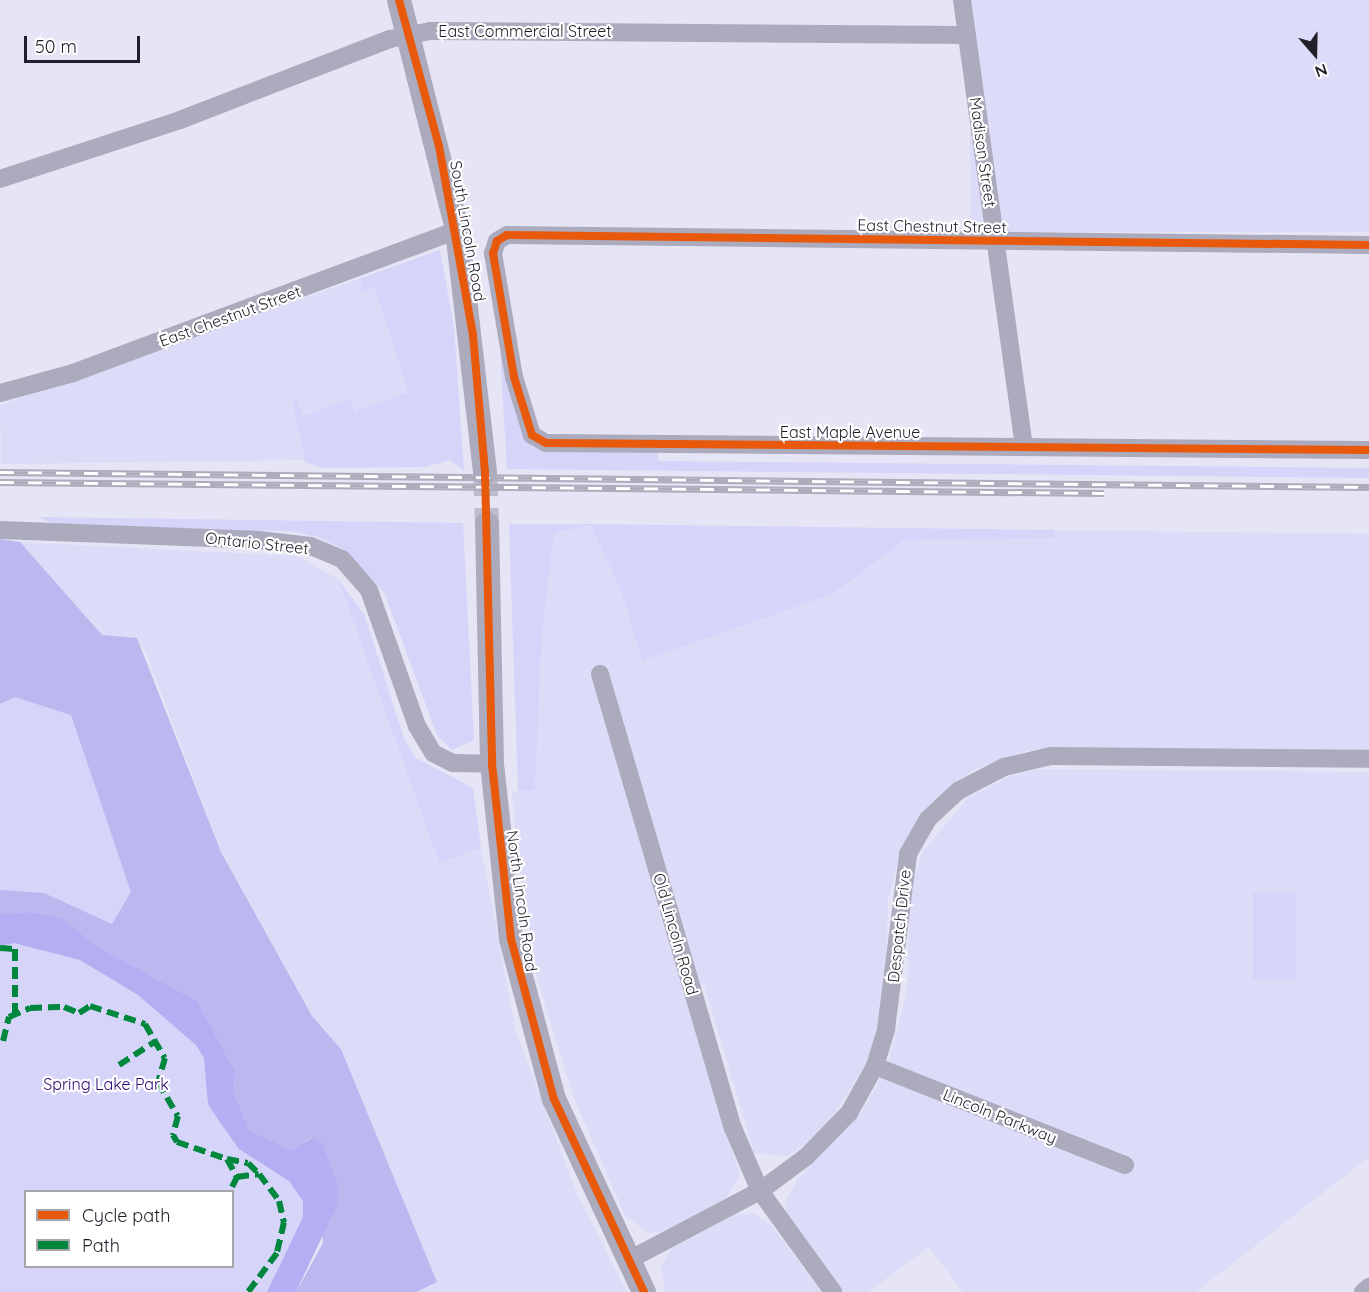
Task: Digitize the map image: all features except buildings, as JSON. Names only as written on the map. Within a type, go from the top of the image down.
[{"type":"street","name":"South Lincoln Road","points":[[399,0],[410,34],[457,230],[485,472]]},
{"type":"street","name":"Madison Street","points":[[962,0],[1024,447]]},
{"type":"street","name":"East Commercial Street","points":[[0,179],[180,120],[410,34],[967,35]]},
{"type":"street","name":"East Chestnut Street","points":[[0,393],[74,373],[457,230]]},
{"type":"street","name":"East Chestnut Street","points":[[496,241],[507,235],[1369,245]]},
{"type":"street","name":"East Maple Avenue","points":[[496,241],[493,253],[504,331],[532,435],[546,443],[1369,450]]},
{"type":"street","name":"North Lincoln Road","points":[[487,524],[492,764],[500,864],[522,991],[554,1099],[627,1261],[644,1292]]},
{"type":"street","name":"Ontario Street","points":[[0,530],[259,540],[311,546],[342,559],[369,590],[417,726],[433,753],[453,763],[492,764]]},
{"type":"street","name":"Old Lincoln Road","points":[[600,674],[733,1128],[760,1191]]},
{"type":"street","name":"Despatch Drive","points":[[627,1261],[760,1191],[830,1135],[875,1066],[886,1029],[908,854],[927,819],[958,791],[1004,767],[1051,756],[1369,759]]},
{"type":"street","name":"Lincoln Parkway","points":[[875,1066],[1125,1165]]},
{"type":"street","points":[[760,1191],[833,1292]]},
{"type":"street","points":[[1363,1292],[1369,1287]]},
{"type":"shaded area","points":[[970,0],[1369,0],[1369,232],[970,232]]},
{"type":"shaded area","points":[[361,278],[361,292],[375,288],[408,392],[355,413],[350,399],[303,417],[297,400],[292,401],[304,460],[1,464],[0,405]]},
{"type":"shaded area","points":[[591,524],[622,594],[642,661],[833,594],[903,541],[1054,538],[1054,530],[1369,534],[1369,753],[1050,748],[1023,752],[974,770],[948,788],[904,844],[888,898],[886,984],[869,1059],[833,1116],[806,1144],[788,1156],[754,1153],[704,984],[683,990],[740,1176],[726,1198],[665,1232],[649,1233],[625,1216],[573,1096],[537,978],[518,857],[512,791],[535,790],[542,634],[554,533]]},
{"type":"shaded area","points":[[0,539],[20,542],[102,635],[137,638],[221,852],[312,1016],[341,1049],[437,1282],[416,1292],[296,1292],[323,1243],[312,1137],[292,1150],[249,1130],[234,1093],[235,1071],[197,1001],[95,945],[61,918],[31,912],[0,914],[0,890],[44,893],[112,924],[131,892],[71,715],[15,697],[0,704]]},
{"type":"shaded area","points":[[20,542],[297,556],[338,579],[439,863],[481,848],[516,1032],[577,1194],[627,1292],[416,1292],[437,1282],[341,1049],[312,1016],[221,851],[146,653],[137,638],[102,636]]},
{"type":"shaded area","points":[[1040,769],[1369,772],[1369,1157],[1196,1292],[963,1292],[929,1247],[868,1292],[842,1292],[786,1217],[785,1203],[797,1180],[862,1111],[887,1067],[907,992],[910,891],[923,851],[968,798],[1007,777]]},
{"type":"shaded area","points":[[31,912],[62,918],[95,945],[197,1001],[235,1071],[234,1093],[249,1130],[292,1150],[313,1137],[322,1143],[337,1181],[338,1203],[296,1292],[267,1292],[303,1217],[303,1201],[289,1181],[239,1149],[219,1121],[208,1104],[204,1058],[196,1045],[138,995],[80,960],[14,943],[0,946],[0,914]]},
{"type":"shaded area","points":[[737,1214],[755,1214],[771,1225],[821,1292],[665,1292],[661,1266],[671,1249]]},
{"type":"green space","points":[[440,250],[454,327],[464,471],[449,460],[426,467],[322,468],[305,462],[292,402],[297,400],[303,416],[350,399],[355,412],[408,392],[375,288],[361,292],[361,278]]},
{"type":"green space","points":[[500,351],[527,439],[548,452],[658,451],[658,461],[1369,468],[1369,478],[507,469]]},
{"type":"green space","points":[[37,517],[463,523],[474,740],[452,750],[437,735],[384,592],[345,550],[318,537],[290,531],[67,529]]},
{"type":"green space","points":[[509,524],[1054,530],[1054,538],[903,541],[833,594],[642,661],[622,594],[591,525],[554,533],[542,634],[535,790],[518,791]]},
{"type":"green space","points":[[338,579],[364,614],[405,741],[416,758],[473,788],[481,848],[439,863]]},
{"type":"green space","name":"Spring Lake Park","points":[[46,666],[324,1186],[279,1292],[0,1292],[0,667]]},
{"type":"green space","points":[[1253,893],[1296,893],[1296,979],[1253,979]]},
{"type":"tunnel","points":[[485,472],[487,524]]},
{"type":"railway","points":[[0,472],[1369,487]]},
{"type":"railway","points":[[0,482],[1104,493]]},
{"type":"marked path","points":[[0,948],[15,949],[15,1013]]},
{"type":"marked path","points":[[3,1041],[9,1017],[30,1008],[64,1007],[79,1013],[90,1006],[145,1024],[165,1058],[158,1082],[178,1116],[173,1135],[177,1142],[227,1159],[237,1177]]},
{"type":"marked path","points":[[119,1065],[156,1041]]},
{"type":"marked path","points":[[227,1159],[248,1163],[259,1174]]},
{"type":"marked path","points":[[232,1187],[237,1177],[259,1174],[279,1201],[284,1222],[277,1253],[248,1292]]},
{"type":"cycle path","points":[[399,0],[439,146],[473,335],[485,472],[492,764],[511,939],[554,1099],[644,1292]]},
{"type":"cycle path","points":[[1369,245],[507,235],[497,241],[493,253],[514,377],[532,435],[546,443],[1369,450]]}]
